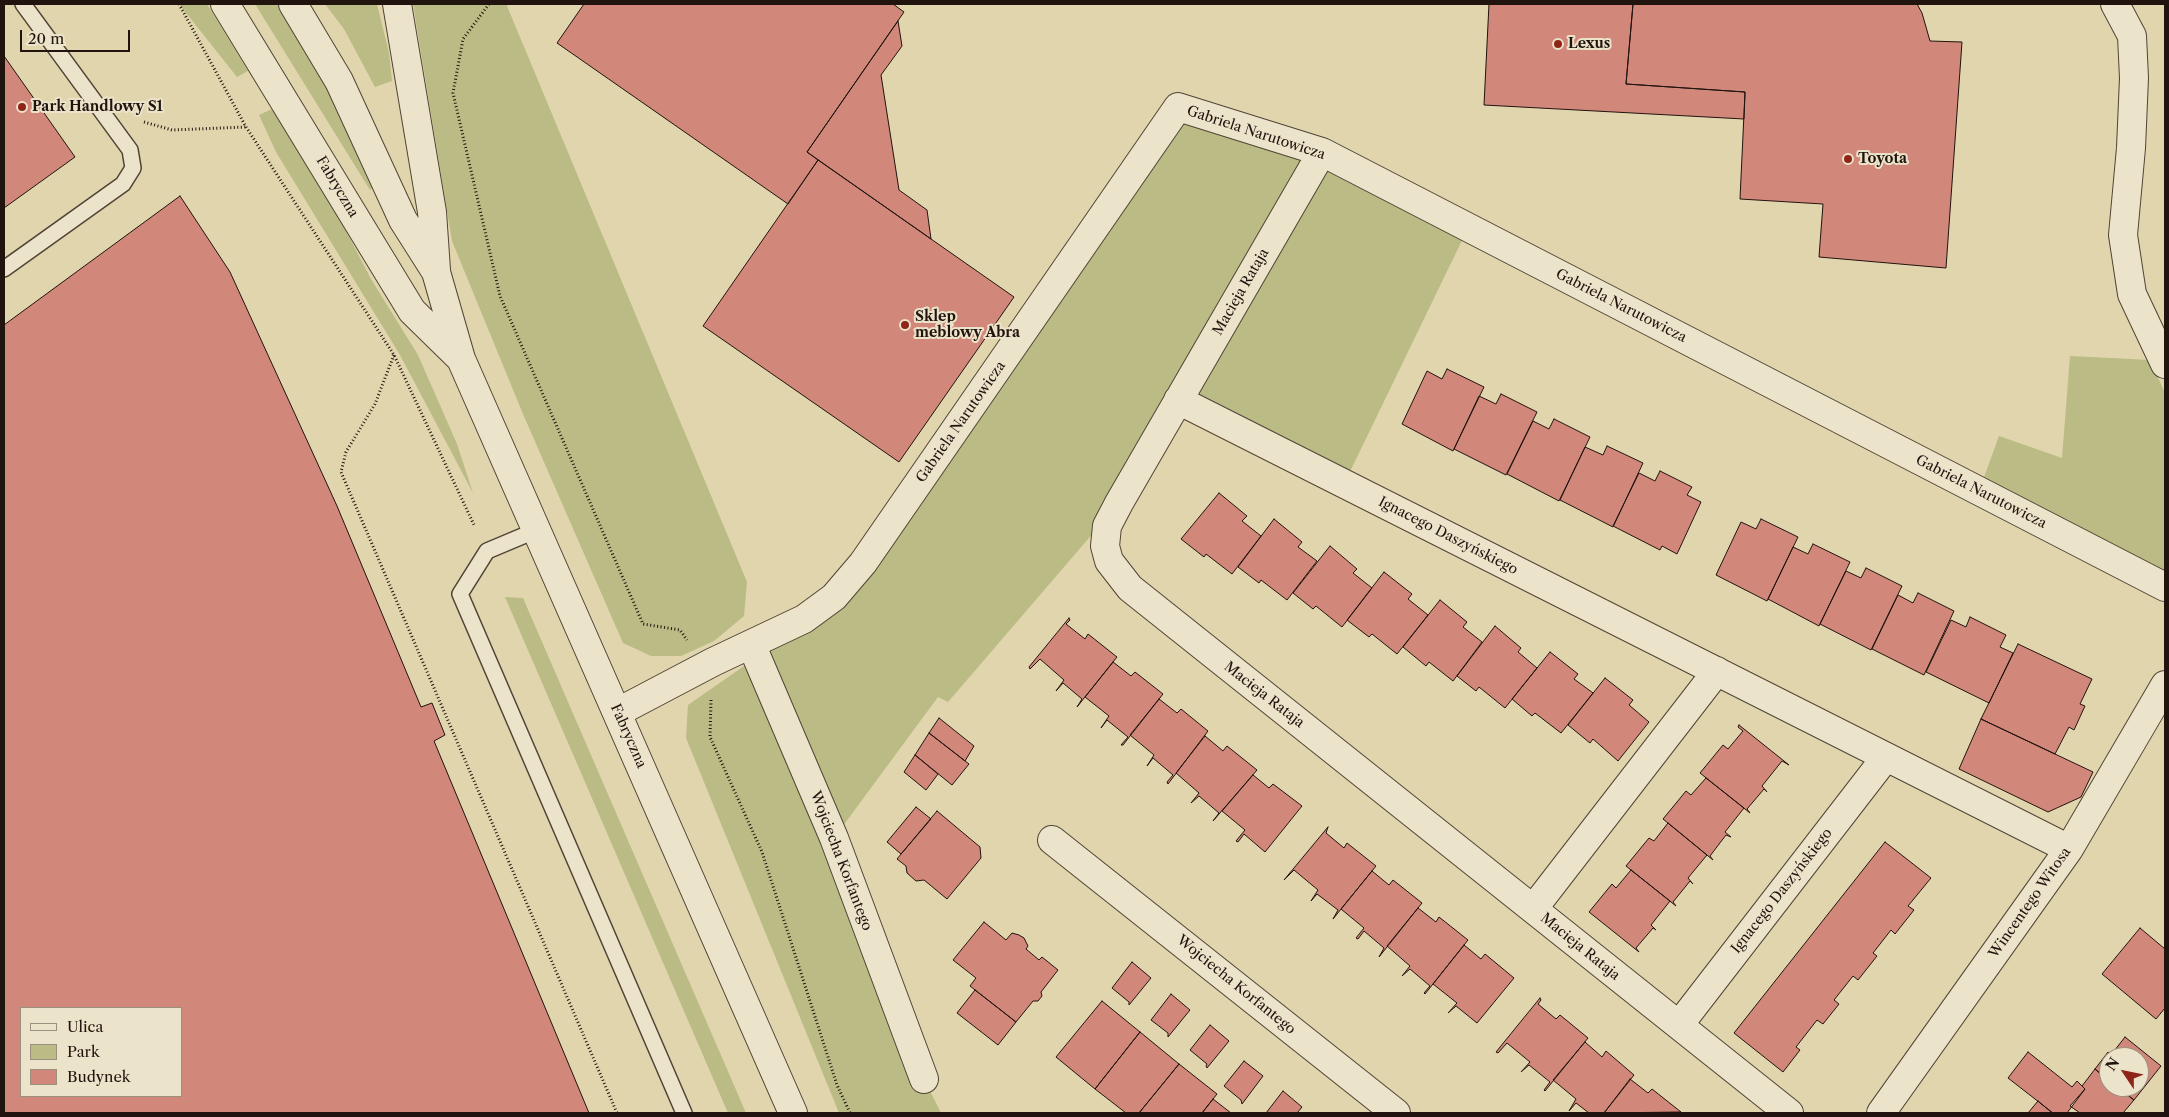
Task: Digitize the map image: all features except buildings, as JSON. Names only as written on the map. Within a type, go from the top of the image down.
[{"type":"street","name":"Fabryczna","points":[[225,4],[412,311],[462,359]]},
{"type":"street","name":"Fabryczna","points":[[293,4],[339,81],[403,220],[436,272],[462,359],[793,1113]]},
{"type":"street","points":[[397,4],[432,212],[436,272]]},
{"type":"street","points":[[2115,4],[2132,36],[2134,78],[2131,148],[2123,235],[2132,294],[2165,364]]},
{"type":"street","name":"Gabriela Narutowicza","points":[[618,712],[704,667],[752,646],[804,619],[834,597],[863,563],[1178,107],[1322,152],[2165,587]]},
{"type":"street","name":"Macieja Rataja","points":[[1322,152],[1178,400],[1108,526],[1105,546],[1109,561],[1130,588],[1789,1113]]},
{"type":"street","name":"Ignacego Daszyńskiego","points":[[1178,400],[2069,849]]},
{"type":"street","name":"Wojciecha Korfantego","points":[[752,646],[834,838],[924,1079]]},
{"type":"street","points":[[1533,909],[1717,671]]},
{"type":"street","name":"Wincentego Witosa","points":[[1881,1113],[2069,849],[2165,685]]},
{"type":"street","name":"Ignacego Daszyńskiego","points":[[1679,1025],[1886,757]]},
{"type":"street","name":"Wojciecha Korfantego","points":[[1052,840],[1396,1113]]},
{"type":"lane","points":[[4,269],[123,184],[133,168],[130,150],[22,4]]},
{"type":"lane","points":[[537,530],[487,551],[460,594],[684,1113]]},
{"type":"path","points":[[179,4],[246,127],[394,355],[487,551]]},
{"type":"path","points":[[488,4],[463,39],[453,93],[500,296],[643,624],[680,630],[704,667],[712,703],[710,737],[762,852],[837,1085],[850,1113]]},
{"type":"path","points":[[100,110],[172,130],[246,127]]},
{"type":"path","points":[[394,355],[375,404],[346,452],[341,472],[617,1113]]},
{"type":"green space","points":[[179,4],[207,4],[248,71],[237,77]]},
{"type":"green space","points":[[255,4],[277,4],[306,43],[372,188],[370,190]]},
{"type":"green space","points":[[325,4],[377,4],[389,53],[392,81],[375,87],[344,29]]},
{"type":"green space","points":[[413,4],[508,4],[507,6],[747,582],[744,616],[714,641],[681,656],[651,656],[623,643],[523,414],[452,241]]},
{"type":"green space","points":[[1178,107],[1468,228],[1344,484],[1178,401],[1119,503],[948,702],[938,697],[834,838],[924,1079],[941,1113],[839,1113],[686,738],[688,705],[757,657],[834,597]]},
{"type":"green space","points":[[272,109],[325,191],[371,279],[418,355],[457,444],[473,493],[400,355],[276,152],[259,115]]},
{"type":"green space","points":[[2070,356],[2150,360],[2165,393],[2165,582],[1979,491],[1999,436],[2062,458]]},
{"type":"green space","points":[[505,597],[523,598],[746,1113],[728,1113]]},
{"type":"place","name":"Lexus","points":[[1558,44]]},
{"type":"place","name":"Park Handlowy S1","points":[[22,107]]},
{"type":"place","name":"Toyota","points":[[1848,159]]},
{"type":"place","name":"Sklep meblowy Abra","points":[[905,325]]}]
